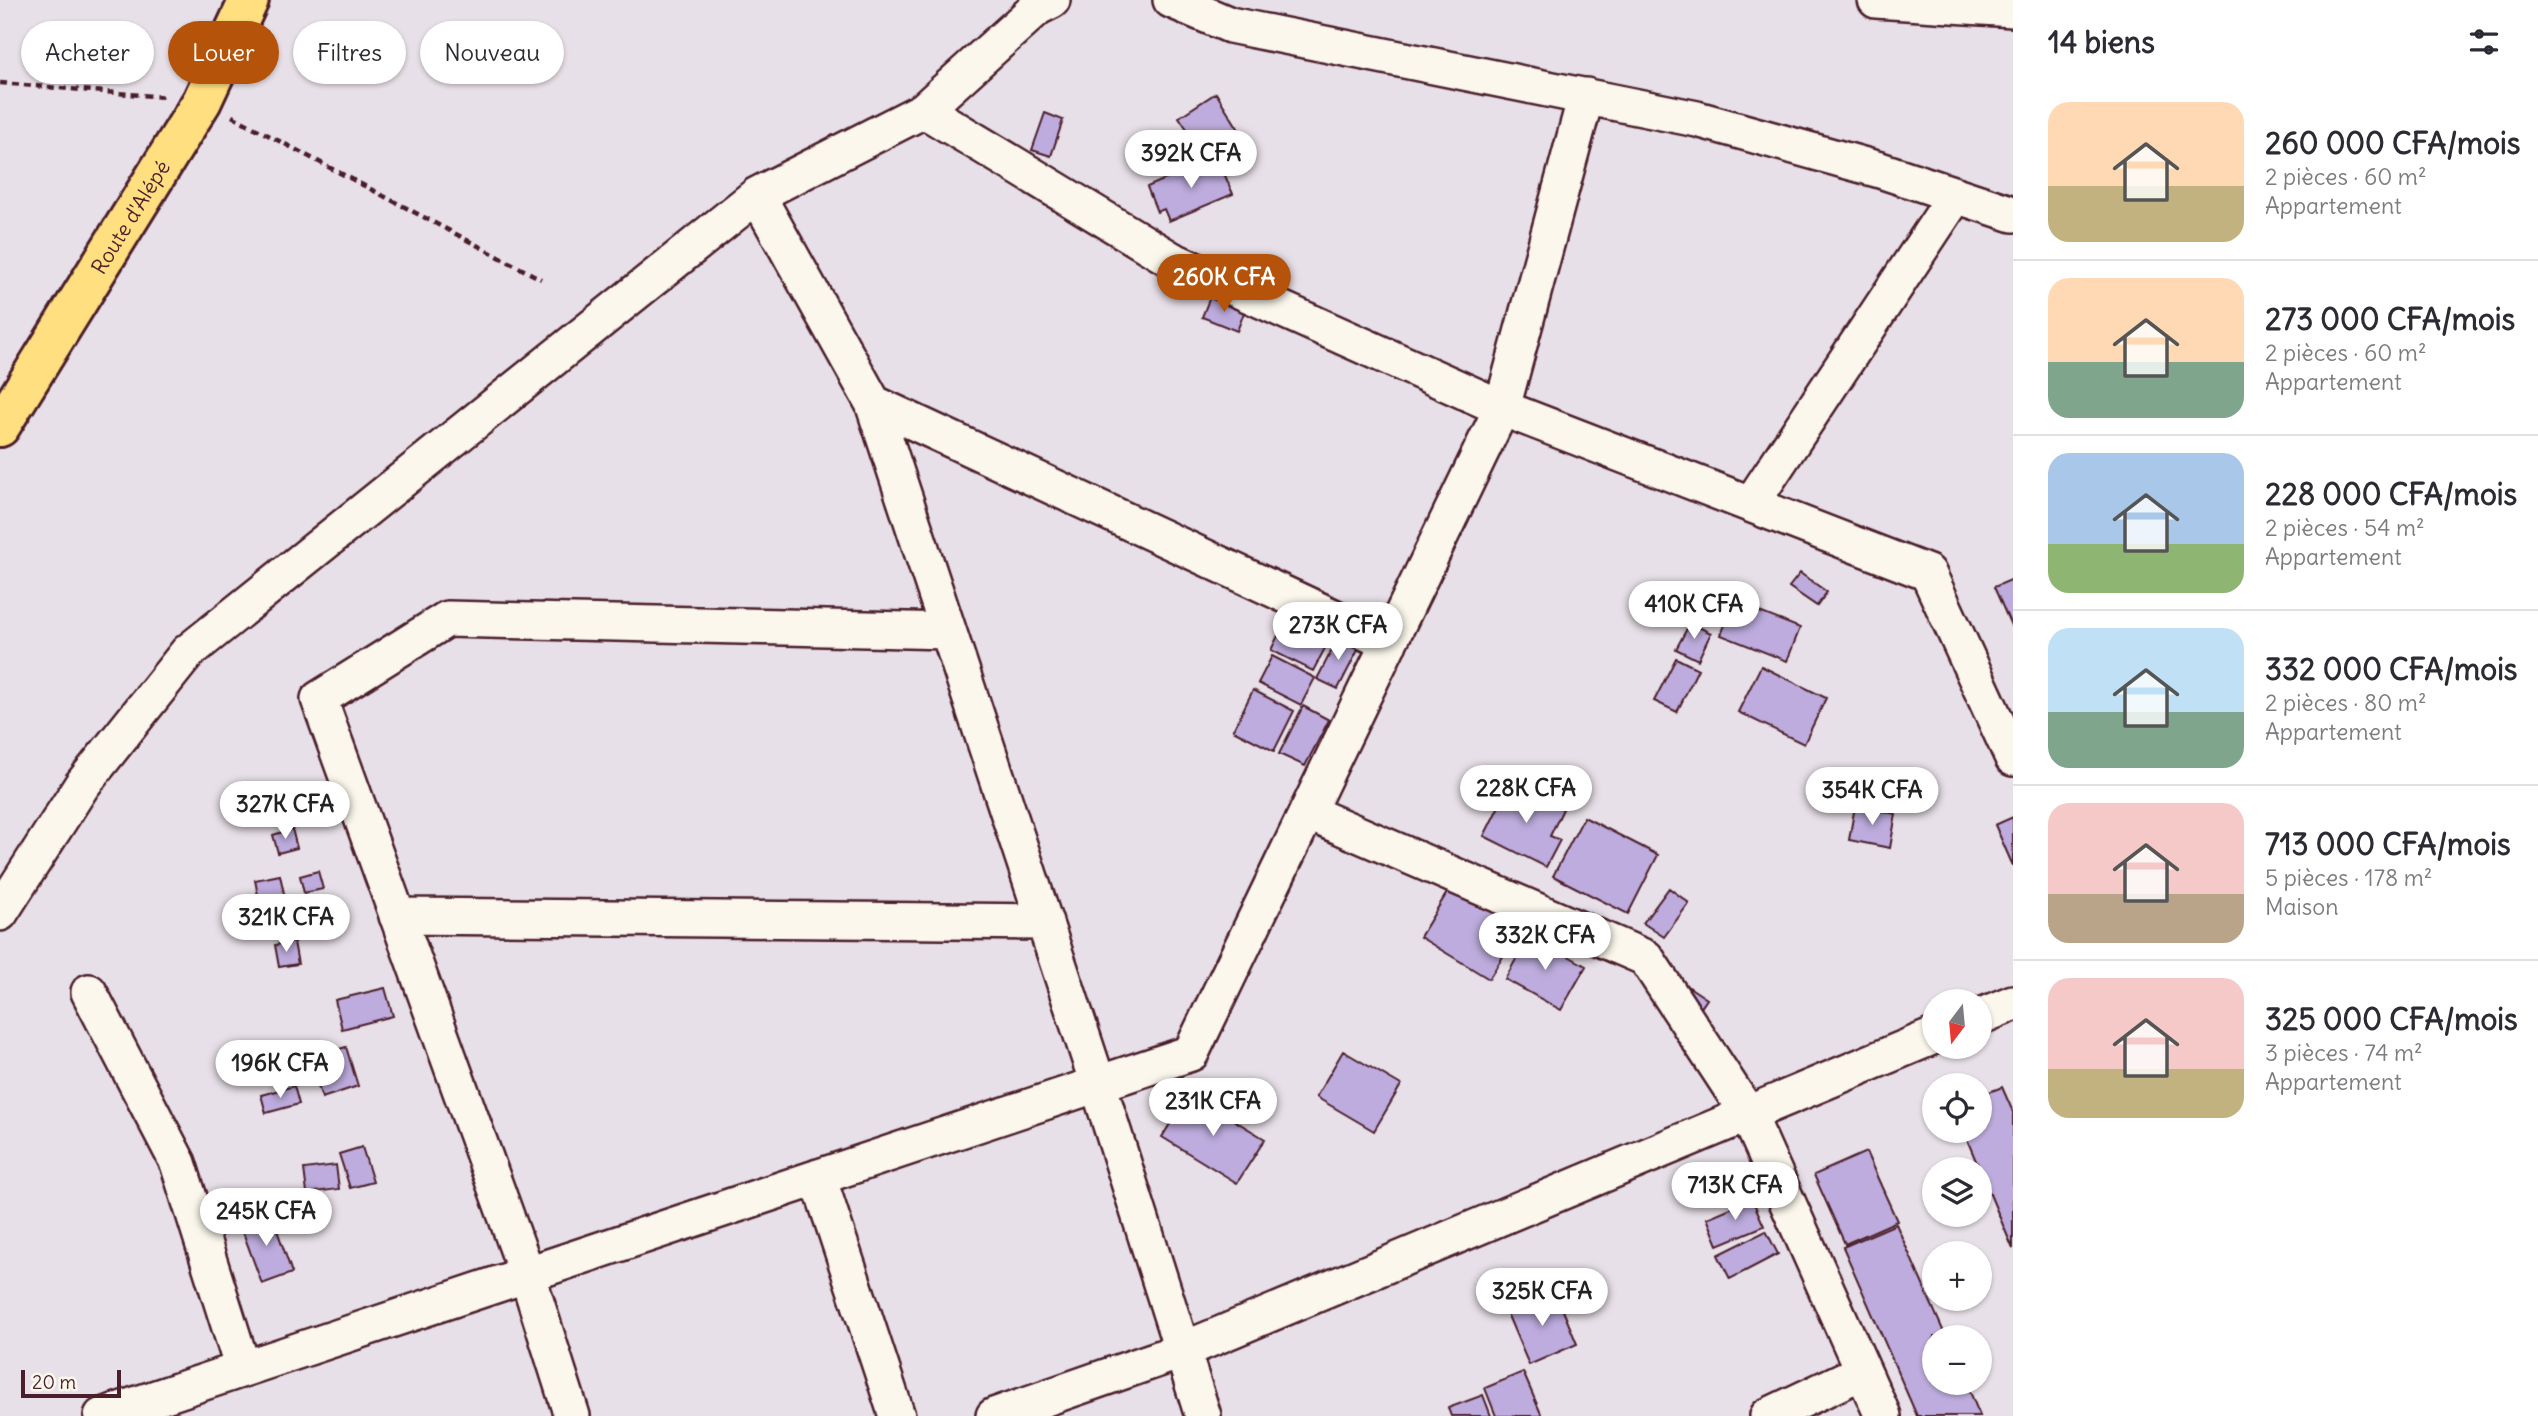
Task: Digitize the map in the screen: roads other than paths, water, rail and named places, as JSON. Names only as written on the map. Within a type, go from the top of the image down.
[{"type":"main road","name":"Route d'Alépé","points":[[0,427],[202,101],[249,0]]},
{"type":"street","points":[[0,913],[82,785],[188,652],[757,195],[924,110],[1038,7],[1052,0]]},
{"type":"street","points":[[1171,0],[1230,25],[1697,119],[1880,170],[2013,214]]},
{"type":"street","points":[[1876,0],[2013,9]]},
{"type":"street","points":[[102,1416],[1191,1053],[1502,408],[1586,96]]},
{"type":"street","points":[[924,110],[1172,260],[1502,408],[1928,573],[2013,758]]},
{"type":"street","points":[[757,195],[873,403],[1098,1084],[1203,1416]]},
{"type":"street","points":[[1752,504],[1956,195]]},
{"type":"street","points":[[873,403],[1389,643]]},
{"type":"street","points":[[572,1416],[527,1274],[319,699],[447,619],[948,631]]},
{"type":"street","points":[[1307,812],[1646,958],[1748,1114],[1883,1416]]},
{"type":"street","points":[[397,916],[1045,922]]},
{"type":"street","points":[[89,992],[178,1163],[243,1369]]},
{"type":"street","points":[[1992,1012],[2013,1003]]},
{"type":"street","points":[[993,1416],[1181,1351],[1922,1041]]},
{"type":"street","points":[[818,1177],[897,1416]]},
{"type":"street","points":[[1768,1416],[1863,1371]]}]
